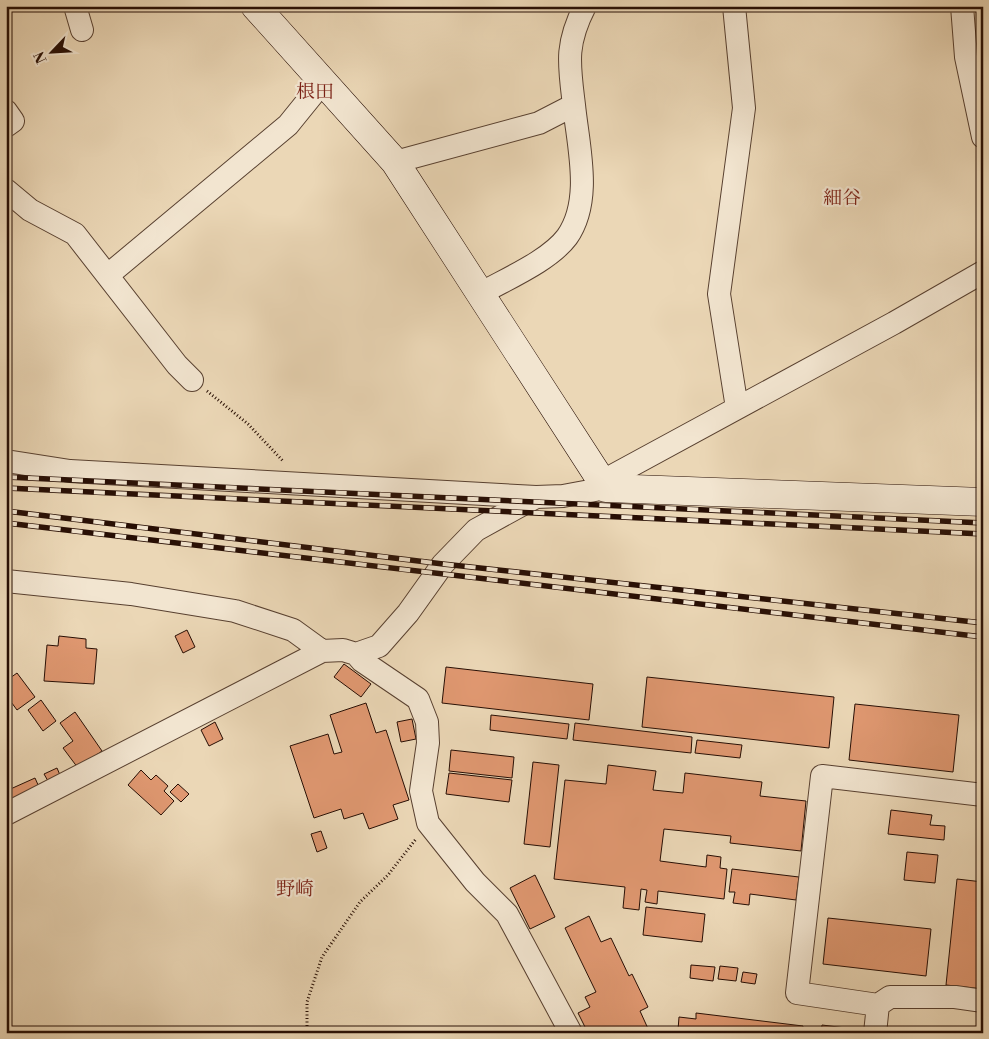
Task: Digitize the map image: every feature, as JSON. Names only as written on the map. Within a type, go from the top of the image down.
[{"type":"street","points":[[75,6],[82,30]]},
{"type":"street","points":[[255,6],[395,162],[604,484]]},
{"type":"street","points":[[480,294],[546,256],[567,237],[578,212],[582,184],[568,55],[575,26],[585,6]]},
{"type":"street","points":[[734,6],[744,108],[719,294],[736,408]]},
{"type":"street","points":[[962,6],[966,57],[983,137]]},
{"type":"street","points":[[108,275],[288,125],[322,82]]},
{"type":"street","points":[[395,162],[538,123],[574,105]]},
{"type":"street","points":[[6,111],[13,121],[6,126]]},
{"type":"street","points":[[6,190],[30,210],[75,234],[177,365],[192,380]]},
{"type":"street","points":[[6,461],[70,471],[536,497],[562,496],[604,484],[736,408],[983,272]]},
{"type":"street","points":[[604,484],[983,502]]},
{"type":"street","points":[[6,814],[322,651],[342,650],[356,654],[380,646],[443,564],[476,530],[536,497]]},
{"type":"street","points":[[6,581],[131,594],[235,611],[293,630],[322,651]]},
{"type":"street","points":[[356,654],[362,662],[418,699],[427,722],[428,743],[421,791],[428,823],[475,882],[507,914],[571,1033]]},
{"type":"street","points":[[983,795],[822,776],[797,993],[878,1005],[890,997],[954,997],[983,1001]]},
{"type":"street","points":[[875,1033],[878,1005]]},
{"type":"path","points":[[192,380],[248,424],[304,484]]},
{"type":"path","points":[[308,1033],[307,1002],[322,958],[360,902],[388,875],[428,823]]},
{"type":"building","points":[[187,630],[195,647],[183,653],[175,636]]},
{"type":"building","points":[[59,636],[86,639],[86,648],[97,649],[94,684],[44,681],[47,645],[58,646]]},
{"type":"building","points":[[344,664],[371,684],[361,697],[334,677]]},
{"type":"building","points":[[446,667],[593,684],[589,720],[442,703]]},
{"type":"building","points":[[17,673],[35,697],[17,710],[6,695],[6,681]]},
{"type":"building","points":[[647,677],[834,697],[829,748],[642,727]]},
{"type":"building","points":[[41,700],[56,721],[43,731],[28,710]]},
{"type":"building","points":[[366,703],[376,733],[386,730],[409,800],[393,805],[398,819],[369,829],[363,813],[344,819],[341,809],[314,818],[290,746],[328,734],[334,754],[342,752],[330,715]]},
{"type":"building","points":[[855,704],[959,715],[953,772],[849,760]]},
{"type":"building","points":[[75,712],[102,751],[78,768],[63,748],[73,741],[60,723]]},
{"type":"building","points":[[491,715],[569,724],[567,739],[490,730]]},
{"type":"building","points":[[412,719],[416,739],[401,742],[397,722]]},
{"type":"building","points":[[215,722],[223,739],[209,746],[201,730]]},
{"type":"building","points":[[575,723],[692,737],[691,753],[573,740]]},
{"type":"building","points":[[697,740],[742,745],[740,758],[695,753]]},
{"type":"building","points":[[451,750],[514,757],[512,778],[449,771]]},
{"type":"building","points":[[533,762],[559,765],[550,847],[524,844]]},
{"type":"building","points":[[608,765],[656,771],[653,790],[683,793],[685,773],[762,782],[760,796],[806,801],[801,851],[730,843],[731,836],[664,829],[660,861],[706,867],[707,855],[721,857],[720,868],[727,869],[724,899],[658,891],[657,904],[645,902],[647,890],[641,889],[639,910],[623,908],[625,887],[554,879],[565,780],[606,784]]},
{"type":"building","points":[[57,768],[60,775],[48,781],[44,774]]},
{"type":"building","points":[[141,770],[151,780],[156,775],[168,786],[164,791],[174,801],[161,815],[128,785]]},
{"type":"building","points":[[449,773],[512,780],[509,802],[446,794]]},
{"type":"building","points":[[35,778],[39,787],[9,801],[6,791]]},
{"type":"building","points":[[178,784],[189,794],[181,802],[170,792]]},
{"type":"building","points":[[891,810],[932,815],[930,825],[945,826],[944,840],[888,834]]},
{"type":"building","points":[[321,831],[327,848],[317,852],[311,834]]},
{"type":"building","points":[[907,852],[938,855],[935,883],[904,880]]},
{"type":"building","points":[[732,869],[799,877],[796,900],[750,894],[749,905],[733,903],[735,892],[729,892]]},
{"type":"building","points":[[535,875],[555,917],[530,929],[510,888]]},
{"type":"building","points":[[957,879],[983,882],[983,989],[946,985]]},
{"type":"building","points":[[646,907],[705,914],[702,942],[643,935]]},
{"type":"building","points":[[589,916],[601,942],[611,938],[629,976],[632,974],[648,1007],[640,1011],[650,1033],[588,1033],[578,1013],[590,1007],[585,997],[596,992],[565,928]]},
{"type":"building","points":[[828,918],[931,929],[926,976],[823,964]]},
{"type":"building","points":[[691,965],[715,967],[713,981],[690,978]]},
{"type":"building","points":[[720,966],[738,968],[736,981],[718,979]]},
{"type":"building","points":[[743,972],[757,974],[755,984],[741,982]]},
{"type":"building","points":[[696,1013],[803,1026],[802,1033],[694,1033],[678,1030],[679,1017],[696,1019]]},
{"type":"building","points":[[822,1025],[846,1028],[846,1033],[821,1033]]},
{"type":"railway","points":[[6,477],[983,523]]},
{"type":"railway","points":[[6,488],[983,534]]},
{"type":"railway","points":[[6,511],[443,564],[983,623]]},
{"type":"railway","points":[[6,523],[983,637]]},
{"type":"district","name":"根田","points":[[315,91]]},
{"type":"district","name":"細谷","points":[[842,197]]},
{"type":"district","name":"野崎","points":[[295,888]]}]
